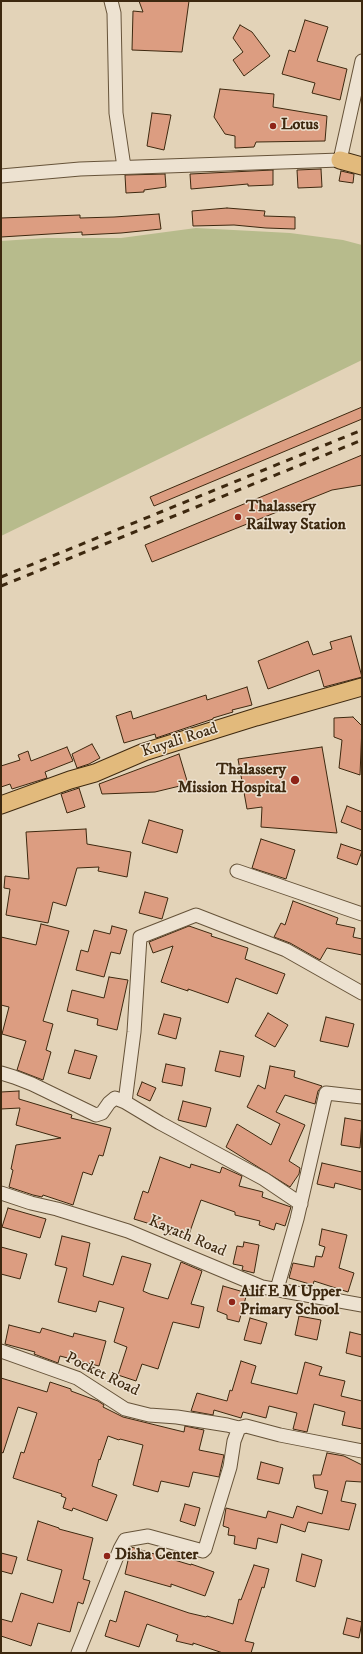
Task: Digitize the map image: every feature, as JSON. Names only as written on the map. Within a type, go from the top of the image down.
[{"type":"main road","points":[[340,160],[362,166]]},
{"type":"main road","name":"Kuyali Road","points":[[1,805],[70,780],[95,773],[144,752],[263,715],[362,687]]},
{"type":"street","points":[[111,1],[114,13],[116,113],[124,167]]},
{"type":"street","points":[[1,176],[80,169],[340,160],[362,61]]},
{"type":"street","points":[[237,871],[362,914]]},
{"type":"street","points":[[125,1102],[134,1032],[140,937],[196,916],[286,950],[362,993]]},
{"type":"street","points":[[1,1073],[14,1077],[96,1115],[102,1113],[109,1103],[115,1098],[125,1102],[160,1123],[264,1179],[301,1204]]},
{"type":"street","points":[[277,1289],[301,1204],[326,1094],[362,1097]]},
{"type":"street","name":"Kayath Road","points":[[1,1192],[31,1203],[57,1209],[128,1231],[262,1286],[362,1305]]},
{"type":"street","name":"Pocket Road","points":[[1,1351],[77,1378],[125,1409],[149,1415],[177,1417],[239,1428],[246,1426],[297,1439],[362,1451]]},
{"type":"street","points":[[78,1653],[125,1540],[148,1536],[203,1551],[206,1549],[230,1468],[234,1441],[239,1428]]},
{"type":"green space","points":[[196,228],[290,233],[343,240],[362,245],[362,360],[1,536],[1,241],[46,238],[121,238]]},
{"type":"building","points":[[139,1],[189,1],[182,52],[132,50],[133,11],[143,12]]},
{"type":"building","points":[[305,20],[328,27],[317,61],[347,69],[340,100],[312,93],[315,83],[282,74],[289,50],[295,52]]},
{"type":"building","points":[[240,25],[252,32],[270,56],[244,76],[233,60],[243,52],[233,38]]},
{"type":"building","name":"Lotus","points":[[220,89],[274,94],[273,107],[327,116],[325,141],[256,142],[254,147],[235,148],[235,136],[225,134],[214,117]]},
{"type":"building","points":[[152,113],[171,115],[164,150],[147,146]]},
{"type":"building","points":[[321,169],[322,187],[298,188],[297,170]]},
{"type":"building","points":[[273,170],[273,185],[248,186],[248,184],[191,189],[190,174]]},
{"type":"building","points":[[341,171],[354,174],[353,183],[339,181]]},
{"type":"building","points":[[165,174],[166,187],[144,190],[144,192],[126,193],[125,175]]},
{"type":"building","points":[[227,208],[265,211],[264,216],[295,217],[295,229],[234,225],[193,226],[192,211]]},
{"type":"building","points":[[159,214],[161,229],[82,235],[82,232],[1,237],[1,218],[80,215],[80,218]]},
{"type":"building","name":"Thalassery Railway Station","points":[[362,407],[362,419],[154,506],[150,497]]},
{"type":"building","name":"Thalassery Railway Station","points":[[362,455],[362,485],[332,490],[152,562],[145,545]]},
{"type":"building","points":[[351,636],[362,677],[324,687],[319,670],[268,689],[258,661],[308,641],[313,655],[332,649],[330,642]]},
{"type":"building","points":[[247,687],[252,705],[232,710],[233,712],[156,738],[155,734],[124,743],[116,716],[131,711],[133,719],[206,695],[207,700]]},
{"type":"building","points":[[353,717],[362,726],[360,775],[339,768],[342,740],[334,737],[334,718]]},
{"type":"building","points":[[92,744],[100,758],[77,768],[72,754]]},
{"type":"building","points":[[67,747],[73,761],[45,772],[47,778],[12,789],[10,784],[1,787],[1,766],[20,760],[18,755],[28,751],[31,761]]},
{"type":"building","points":[[322,747],[337,833],[261,827],[262,807],[247,809],[238,759]]},
{"type":"building","points":[[179,754],[188,784],[155,792],[102,794],[99,784]]},
{"type":"building","points":[[79,788],[85,807],[67,813],[61,794]]},
{"type":"building","points":[[347,806],[362,812],[362,830],[341,822]]},
{"type":"building","points":[[149,820],[183,830],[177,853],[142,843]]},
{"type":"building","points":[[86,829],[87,844],[131,852],[127,877],[98,871],[99,867],[77,868],[66,906],[53,902],[48,923],[6,915],[10,889],[4,888],[5,876],[29,879],[26,832]]},
{"type":"building","points":[[261,839],[295,850],[286,879],[252,868]]},
{"type":"building","points":[[341,844],[362,851],[357,865],[337,858]]},
{"type":"building","points":[[145,892],[168,898],[162,919],[139,913]]},
{"type":"building","points":[[293,901],[338,918],[336,924],[355,928],[353,937],[362,939],[362,955],[327,948],[320,960],[290,943],[274,937],[281,923],[285,925]]},
{"type":"building","points":[[41,924],[69,931],[43,1021],[53,1024],[46,1050],[51,1052],[43,1080],[17,1070],[26,1041],[2,1034],[9,1007],[1,1005],[1,937],[36,945]]},
{"type":"building","points":[[112,926],[127,930],[120,954],[111,952],[104,977],[76,970],[81,950],[88,952],[94,930],[110,934]]},
{"type":"building","points":[[189,926],[212,934],[211,936],[248,948],[245,959],[285,974],[277,994],[236,978],[228,1003],[188,989],[188,991],[161,982],[173,946],[153,953],[149,942]]},
{"type":"building","points":[[109,977],[128,980],[117,1030],[97,1025],[98,1019],[67,1011],[72,990],[104,998]]},
{"type":"building","points":[[268,1013],[288,1025],[275,1047],[255,1036]]},
{"type":"building","points":[[164,1014],[181,1018],[176,1039],[158,1034]]},
{"type":"building","points":[[326,1017],[354,1024],[348,1047],[320,1041]]},
{"type":"building","points":[[75,1050],[97,1056],[90,1079],[68,1073]]},
{"type":"building","points":[[220,1051],[244,1056],[240,1077],[215,1071]]},
{"type":"building","points":[[166,1064],[185,1068],[182,1086],[162,1082]]},
{"type":"building","points":[[270,1066],[295,1071],[294,1077],[322,1086],[318,1091],[315,1104],[285,1095],[276,1112],[305,1125],[289,1161],[300,1168],[299,1174],[290,1187],[226,1147],[237,1124],[271,1145],[280,1124],[247,1107],[258,1085],[265,1089]]},
{"type":"building","points":[[142,1082],[156,1088],[150,1101],[137,1095]]},
{"type":"building","points":[[19,1091],[19,1099],[72,1115],[71,1118],[111,1128],[103,1156],[99,1155],[92,1175],[83,1172],[73,1205],[43,1195],[42,1197],[33,1195],[9,1187],[16,1145],[61,1138],[16,1125],[20,1108],[1,1109],[1,1092]]},
{"type":"building","points":[[183,1101],[211,1108],[206,1127],[178,1120]]},
{"type":"building","points":[[345,1118],[362,1121],[360,1148],[341,1145]]},
{"type":"building","points":[[160,1157],[190,1168],[191,1164],[220,1173],[222,1167],[242,1176],[239,1186],[263,1192],[262,1197],[291,1207],[285,1226],[276,1223],[274,1230],[259,1225],[260,1221],[235,1215],[235,1212],[201,1200],[187,1240],[169,1234],[170,1230],[134,1219],[143,1191],[148,1193]]},
{"type":"building","points":[[322,1163],[362,1172],[362,1190],[335,1183],[334,1188],[317,1184]]},
{"type":"building","points":[[8,1208],[46,1219],[40,1238],[2,1227]]},
{"type":"building","points":[[322,1229],[347,1235],[339,1268],[354,1273],[348,1292],[314,1281],[313,1285],[289,1278],[293,1263],[314,1267],[316,1256],[322,1257],[325,1247],[319,1245]]},
{"type":"building","points":[[62,1236],[90,1243],[83,1276],[113,1285],[122,1256],[151,1264],[143,1291],[168,1299],[181,1262],[202,1271],[191,1304],[204,1307],[199,1328],[173,1322],[158,1369],[142,1364],[136,1381],[118,1375],[127,1347],[114,1342],[124,1308],[99,1301],[96,1312],[58,1302],[67,1268],[55,1265]]},
{"type":"building","points":[[244,1242],[259,1245],[254,1273],[242,1270],[243,1266],[233,1264],[237,1246],[243,1247]]},
{"type":"building","points":[[1,1247],[27,1254],[20,1279],[1,1274]]},
{"type":"building","name":"Alif E M Upper Primary School","points":[[223,1286],[247,1293],[239,1322],[227,1319],[227,1315],[217,1311]]},
{"type":"building","points":[[299,1316],[321,1320],[317,1340],[295,1335]]},
{"type":"building","points":[[250,1318],[267,1323],[261,1344],[244,1340]]},
{"type":"building","points":[[9,1325],[40,1333],[42,1328],[73,1337],[74,1333],[106,1341],[99,1366],[60,1356],[58,1363],[34,1354],[35,1352],[5,1344]]},
{"type":"building","points":[[350,1332],[362,1335],[362,1357],[346,1353]]},
{"type":"building","points":[[241,1361],[256,1366],[251,1383],[297,1394],[305,1362],[322,1367],[319,1375],[345,1381],[341,1396],[362,1401],[362,1429],[342,1425],[345,1412],[314,1404],[307,1432],[293,1429],[297,1413],[269,1406],[266,1418],[243,1412],[241,1418],[214,1410],[213,1415],[191,1411],[197,1393],[227,1401],[230,1390],[232,1391]]},
{"type":"building","points":[[1,1378],[47,1392],[50,1382],[71,1389],[71,1391],[98,1401],[104,1405],[103,1407],[123,1417],[184,1432],[185,1426],[204,1430],[199,1450],[224,1455],[219,1477],[193,1472],[189,1487],[161,1481],[158,1492],[133,1485],[143,1445],[108,1436],[100,1460],[99,1459],[92,1486],[117,1495],[107,1521],[73,1508],[72,1511],[63,1508],[66,1498],[61,1496],[62,1494],[13,1478],[21,1452],[24,1453],[37,1413],[18,1407],[3,1453],[1,1452]]},
{"type":"building","points":[[327,1453],[344,1456],[362,1465],[362,1482],[346,1481],[341,1501],[356,1504],[349,1530],[308,1522],[305,1532],[281,1524],[277,1543],[258,1538],[256,1549],[234,1544],[235,1536],[228,1535],[229,1528],[223,1526],[226,1508],[266,1518],[268,1511],[293,1518],[297,1506],[322,1514],[328,1491],[315,1488],[313,1475],[321,1475]]},
{"type":"building","points":[[261,1462],[283,1468],[279,1484],[257,1479]]},
{"type":"building","points":[[185,1504],[200,1508],[195,1526],[180,1521]]},
{"type":"building","points":[[38,1521],[59,1529],[93,1538],[83,1579],[90,1581],[83,1604],[78,1602],[70,1632],[38,1623],[31,1646],[1,1636],[1,1619],[12,1622],[21,1593],[53,1603],[62,1570],[27,1560]]},
{"type":"building","points":[[131,1547],[214,1572],[205,1596],[171,1584],[171,1587],[125,1574]]},
{"type":"building","points":[[1,1553],[17,1557],[12,1574],[1,1571]]},
{"type":"building","points":[[302,1554],[322,1560],[315,1587],[296,1581]]},
{"type":"building","points":[[254,1565],[269,1569],[264,1588],[262,1587],[245,1641],[254,1643],[251,1653],[223,1653],[193,1643],[193,1645],[176,1641],[178,1635],[147,1624],[139,1647],[105,1636],[110,1620],[116,1622],[125,1591],[189,1613],[207,1616],[233,1624],[239,1599],[241,1600]]},
{"type":"building","points":[[347,1618],[362,1622],[359,1638],[343,1634]]},
{"type":"railway","points":[[1,577],[362,430]]},
{"type":"railway","points":[[1,586],[362,440]]},
{"type":"place","name":"Lotus","points":[[273,126]]},
{"type":"place","name":"Thalassery Railway Station","points":[[238,517]]},
{"type":"place","name":"Thalassery Mission Hospital","points":[[295,780]]},
{"type":"place","name":"Alif E M Upper Primary School","points":[[232,1302]]},
{"type":"place","name":"Disha Center","points":[[107,1556]]}]
